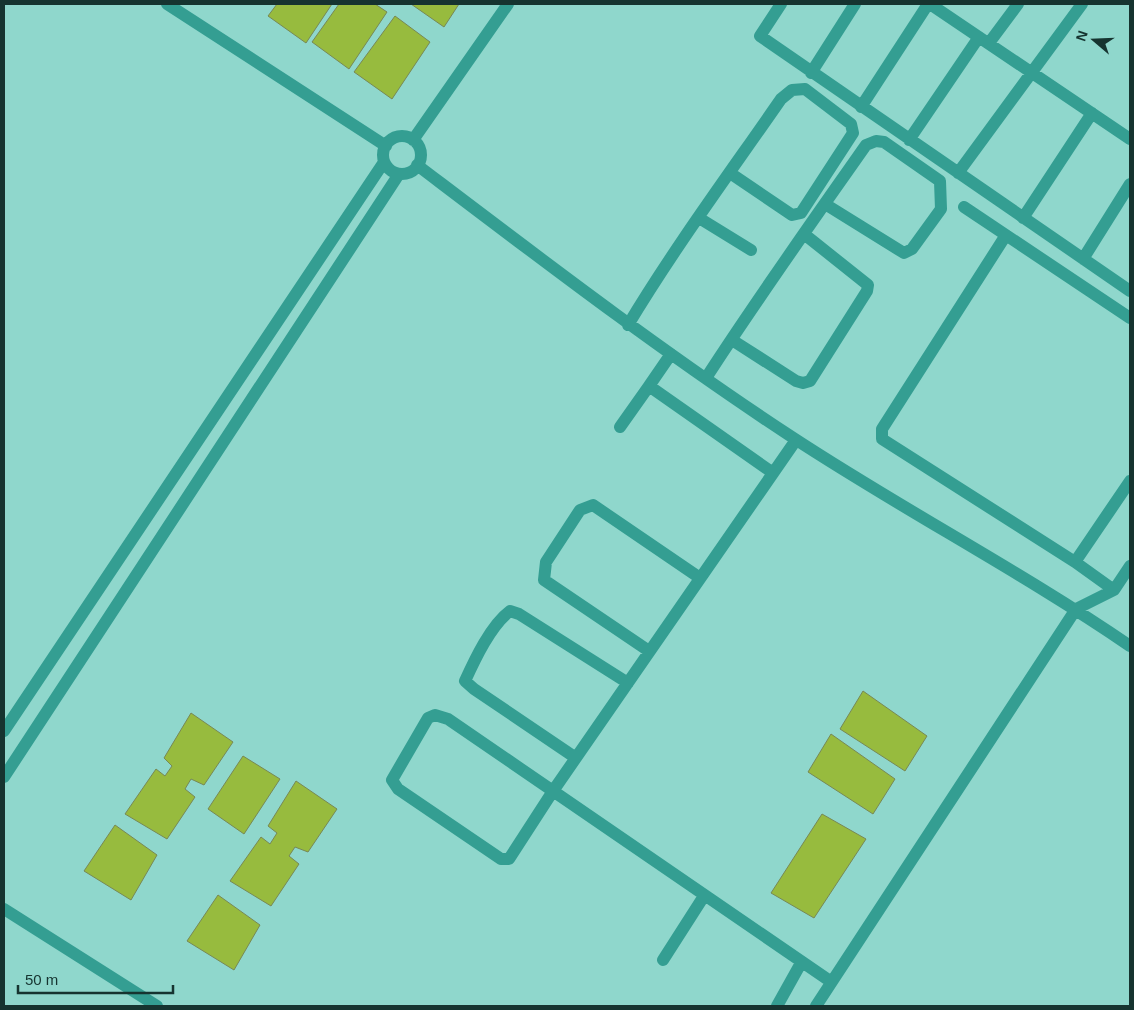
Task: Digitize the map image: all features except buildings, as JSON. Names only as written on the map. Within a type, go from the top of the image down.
[{"type":"street","points":[[167,4],[386,146]]},
{"type":"street","points":[[413,140],[508,4]]},
{"type":"street","points":[[781,4],[760,36],[1023,218],[1130,289]]},
{"type":"street","points":[[811,73],[855,4]]},
{"type":"street","points":[[909,140],[984,40],[1018,4]]},
{"type":"street","points":[[958,173],[1082,4]]},
{"type":"street","points":[[861,107],[936,6],[1130,139]]},
{"type":"street","points":[[628,325],[730,172],[781,99],[792,90],[805,89],[851,124],[853,132],[801,213],[792,214],[730,172]]},
{"type":"street","points":[[1023,218],[1092,113]]},
{"type":"street","points":[[401,136],[413,140],[420,151],[417,165],[410,172],[399,174],[388,168],[384,162],[383,151],[386,146],[390,141],[401,136]]},
{"type":"street","points":[[706,378],[804,234],[866,145],[876,140],[884,142],[940,181],[941,209],[912,250],[904,253],[825,204]]},
{"type":"street","points":[[4,731],[384,162]]},
{"type":"street","points":[[417,165],[628,325],[796,440],[1076,609],[1130,646]]},
{"type":"street","points":[[4,777],[399,174]]},
{"type":"street","points":[[1084,259],[1130,184]]},
{"type":"street","points":[[964,207],[1130,318]]},
{"type":"street","points":[[699,218],[751,250]]},
{"type":"street","points":[[732,340],[796,381],[803,383],[810,381],[867,291],[868,285],[804,234]]},
{"type":"street","points":[[1006,235],[882,429],[882,439],[1075,562],[1114,590]]},
{"type":"street","points":[[620,427],[671,354]]},
{"type":"street","points":[[649,386],[773,473]]},
{"type":"street","points":[[796,440],[553,791],[509,859],[501,859],[398,789],[392,780],[428,718],[435,715],[448,719],[553,791],[704,896],[830,981]]},
{"type":"street","points":[[1075,562],[1130,481]]},
{"type":"street","points":[[649,651],[544,580],[546,562],[580,510],[593,505],[700,578]]},
{"type":"street","points":[[816,1006],[830,981],[1076,609],[1114,590],[1130,566]]},
{"type":"street","points":[[576,758],[465,681],[475,660],[502,617],[510,611],[519,614],[628,683]]},
{"type":"street","points":[[663,960],[704,896]]},
{"type":"street","points":[[4,909],[157,1006]]},
{"type":"street","points":[[777,1006],[802,963]]}]
